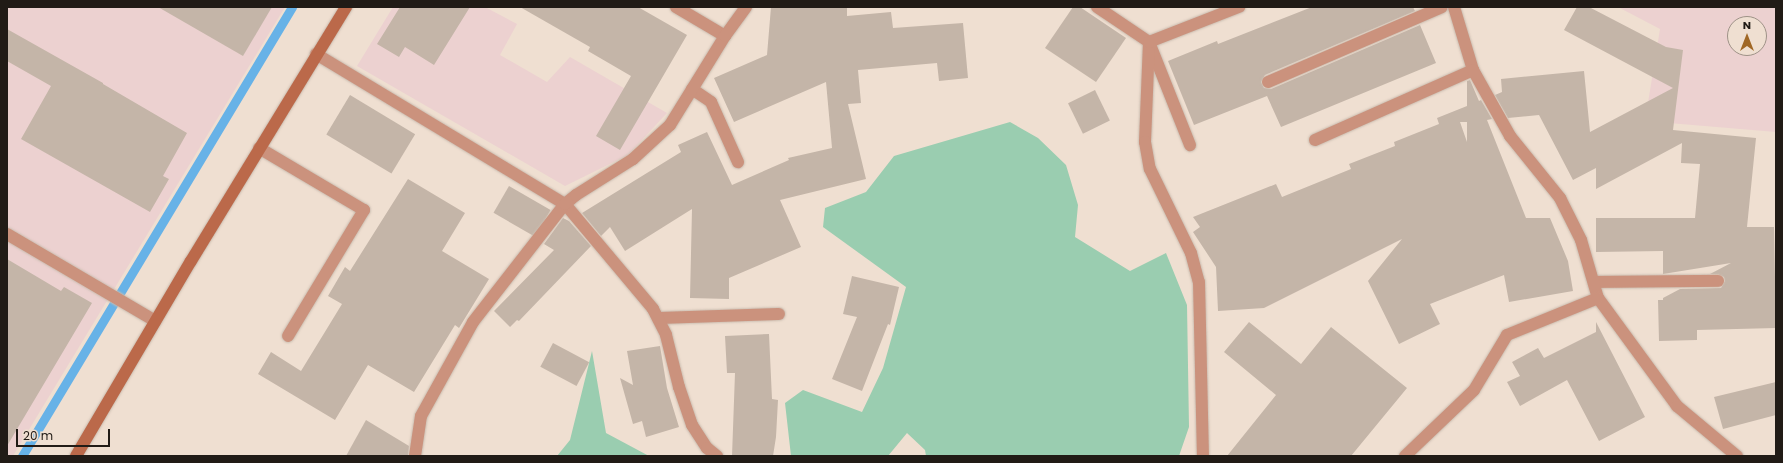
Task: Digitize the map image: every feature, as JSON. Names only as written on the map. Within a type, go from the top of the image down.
[{"type":"street","points":[[76,456],[259,148],[346,7]]},
{"type":"street","points":[[676,7],[725,36]]},
{"type":"street","points":[[415,456],[421,416],[473,322],[565,204],[576,194],[633,159],[670,125],[725,36],[746,7]]},
{"type":"street","points":[[1097,7],[1149,42],[1190,145]]},
{"type":"street","points":[[1149,42],[1239,7]]},
{"type":"street","points":[[1268,82],[1442,7]]},
{"type":"street","points":[[1454,7],[1473,70],[1510,136],[1560,198],[1581,240],[1598,298],[1677,406],[1737,456]]},
{"type":"street","points":[[1149,42],[1145,142],[1150,169],[1191,253],[1198,282],[1203,456]]},
{"type":"street","points":[[316,54],[565,204],[653,308],[666,335],[679,387],[692,425],[708,448],[717,456]]},
{"type":"street","points":[[1315,140],[1473,70]]},
{"type":"street","points":[[692,89],[710,102],[738,162]]},
{"type":"street","points":[[259,148],[364,210],[288,336]]},
{"type":"street","points":[[7,234],[155,321]]},
{"type":"street","points":[[1594,282],[1718,282]]},
{"type":"street","points":[[1405,456],[1474,390],[1507,335],[1598,298]]},
{"type":"street","points":[[658,318],[779,314]]},
{"type":"shaded area","points":[[7,7],[285,7],[13,456],[7,456]]},
{"type":"shaded area","points":[[393,7],[485,7],[517,24],[500,55],[547,82],[570,57],[667,113],[628,155],[565,186],[357,66]]},
{"type":"shaded area","points":[[1618,7],[1776,7],[1776,132],[1645,121],[1660,29]]},
{"type":"green space","points":[[1010,122],[1038,138],[1066,165],[1078,205],[1075,237],[1130,271],[1166,253],[1187,305],[1189,427],[1179,456],[926,456],[925,450],[907,433],[888,456],[791,456],[785,403],[803,390],[862,412],[883,368],[906,287],[823,227],[825,208],[866,192],[894,156]]},
{"type":"green space","points":[[592,351],[606,433],[649,456],[557,456],[570,440]]},
{"type":"building","points":[[158,7],[272,7],[243,56]]},
{"type":"building","points":[[400,7],[470,7],[434,65],[405,47],[399,57],[377,44]]},
{"type":"building","points":[[520,7],[638,7],[687,35],[620,150],[596,136],[631,76],[588,51],[590,47]]},
{"type":"building","points":[[771,7],[847,7],[847,16],[891,12],[893,28],[963,23],[968,78],[939,81],[937,63],[858,70],[861,103],[848,104],[866,179],[780,200],[801,247],[729,278],[729,299],[690,298],[692,209],[625,251],[610,227],[601,236],[582,213],[681,152],[678,145],[707,132],[732,185],[789,160],[788,158],[832,148],[826,82],[734,122],[714,78],[767,55]]},
{"type":"building","points":[[1073,7],[1080,7],[1126,38],[1096,82],[1045,48]]},
{"type":"building","points":[[1312,7],[1413,7],[1415,11],[1265,75],[1261,82],[1264,88],[1271,89],[1420,25],[1436,63],[1281,127],[1267,96],[1194,125],[1168,61],[1217,41],[1218,44]]},
{"type":"building","points":[[1577,7],[1589,7],[1666,47],[1683,50],[1673,130],[1756,138],[1747,227],[1774,227],[1776,328],[1697,330],[1697,340],[1659,341],[1658,300],[1663,300],[1663,298],[1680,289],[1721,288],[1725,281],[1724,277],[1718,274],[1710,274],[1731,263],[1663,274],[1663,251],[1596,252],[1596,218],[1695,218],[1700,164],[1681,163],[1682,143],[1596,189],[1596,168],[1573,180],[1539,115],[1508,118],[1495,95],[1502,92],[1501,79],[1584,71],[1590,132],[1673,88],[1564,30]]},
{"type":"building","points":[[7,29],[103,83],[187,133],[163,176],[169,179],[150,212],[21,139],[51,86],[7,61]]},
{"type":"building","points":[[1470,80],[1479,101],[1481,100],[1492,119],[1487,120],[1526,218],[1550,218],[1568,261],[1573,291],[1509,302],[1504,275],[1430,304],[1440,324],[1399,344],[1368,281],[1402,239],[1264,308],[1218,311],[1216,267],[1193,232],[1200,227],[1193,217],[1276,184],[1282,197],[1351,169],[1349,164],[1395,146],[1394,142],[1439,124],[1437,118],[1467,106],[1467,81]],"holes":[[[1460,122],[1467,122],[1467,142]]]},
{"type":"building","points":[[1095,90],[1110,121],[1083,134],[1068,103]]},
{"type":"building","points":[[350,95],[415,134],[391,174],[326,134]]},
{"type":"building","points":[[408,179],[465,213],[442,251],[489,279],[459,328],[455,325],[414,392],[368,365],[335,420],[258,374],[271,352],[301,371],[342,304],[328,296],[345,267],[350,271]]},
{"type":"building","points":[[509,186],[551,210],[535,237],[494,213]]},
{"type":"building","points":[[563,218],[569,221],[591,246],[519,321],[517,320],[510,327],[494,311],[554,250],[544,244]]},
{"type":"building","points":[[7,259],[61,291],[64,287],[92,303],[7,446]]},
{"type":"building","points":[[852,276],[899,287],[890,325],[888,324],[862,391],[832,379],[857,317],[843,314]]},
{"type":"building","points":[[1249,322],[1301,364],[1331,327],[1407,388],[1351,456],[1227,456],[1276,395],[1224,352]]},
{"type":"building","points":[[1596,322],[1645,417],[1599,441],[1567,380],[1520,406],[1507,382],[1520,376],[1512,362],[1538,348],[1544,358],[1596,332]]},
{"type":"building","points":[[769,334],[772,399],[778,400],[776,437],[773,456],[732,456],[735,373],[727,373],[725,336]]},
{"type":"building","points":[[553,343],[589,362],[577,386],[540,367]]},
{"type":"building","points":[[660,346],[667,388],[679,427],[646,437],[642,421],[633,424],[620,378],[633,385],[627,351]]},
{"type":"building","points":[[1776,382],[1776,415],[1723,429],[1714,397]]},
{"type":"building","points":[[366,420],[409,446],[408,456],[346,456]]},
{"type":"waterway","points":[[22,456],[292,7]]}]
